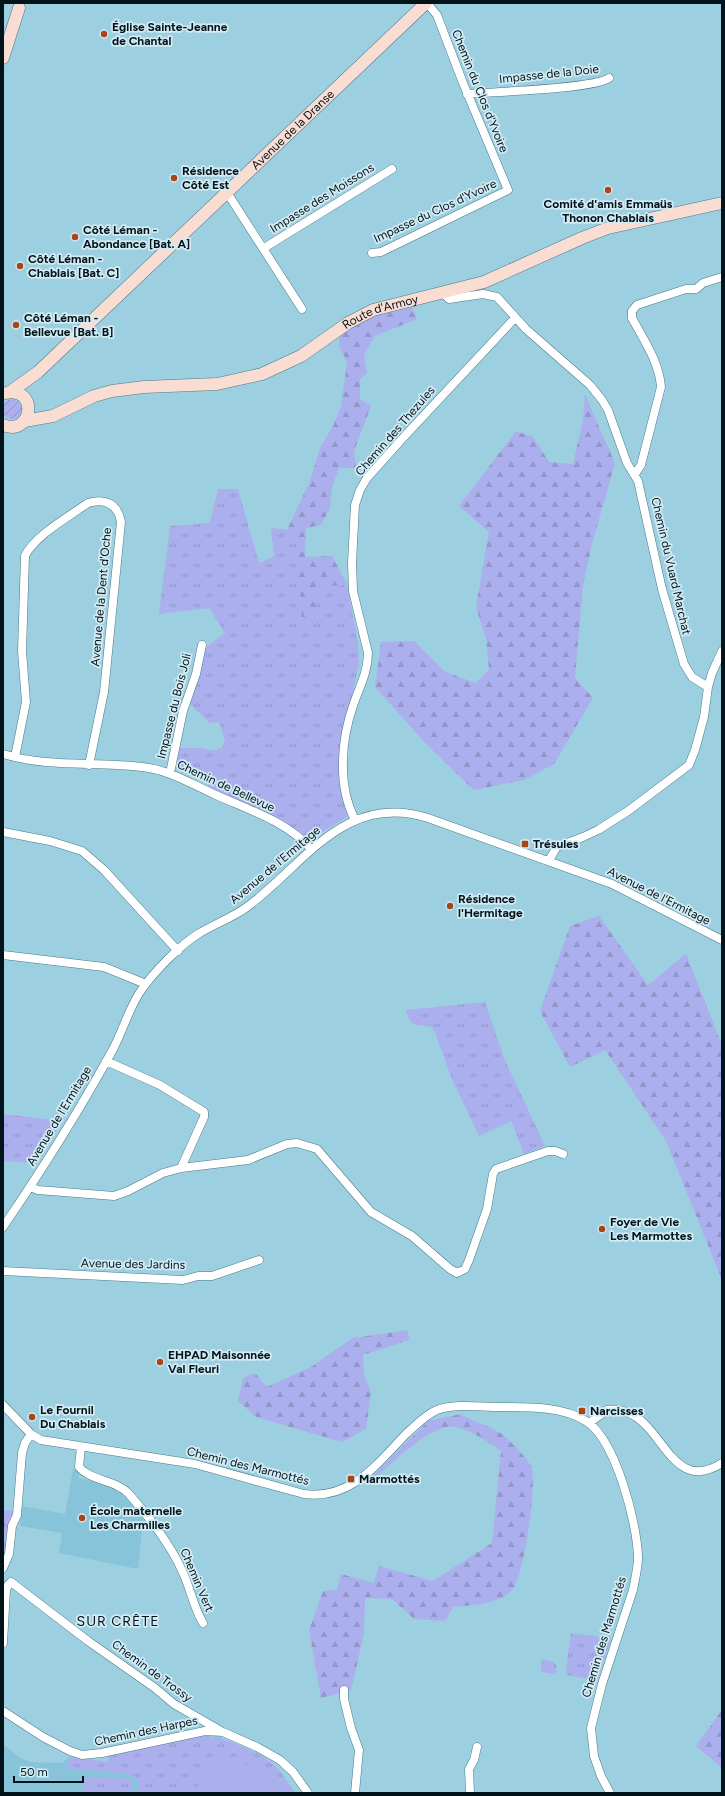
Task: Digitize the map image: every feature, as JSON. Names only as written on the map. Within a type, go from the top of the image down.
[{"type":"main road","name":"Avenue de la Dranse","points":[[7,393],[38,372],[226,191],[426,3]]},
{"type":"main road","points":[[3,58],[21,5]]},
{"type":"main road","name":"Route d'Armoy","points":[[5,427],[16,426],[24,422],[57,415],[94,396],[112,391],[144,387],[217,384],[262,374],[301,356],[364,314],[390,304],[442,293],[495,278],[595,233],[621,225],[722,203]]},
{"type":"main road","name":"Avenue de la Dranse","points":[[24,422],[28,414],[30,387],[38,372]]},
{"type":"main road","points":[[7,393],[20,394],[28,404],[44,417]]},
{"type":"street","name":"Chemin du Clos d'Yvoire","points":[[426,3],[437,15],[467,94],[508,190]]},
{"type":"street","name":"Impasse de la Doie","points":[[467,94],[602,82],[609,78]]},
{"type":"street","name":"Impasse des Moissons","points":[[264,248],[392,169]]},
{"type":"street","name":"Impasse du Clos d'Yvoire","points":[[372,253],[381,252],[508,190]]},
{"type":"street","points":[[226,191],[302,309]]},
{"type":"street","points":[[635,474],[641,464],[661,387],[660,376],[656,364],[632,318],[632,311],[637,305],[686,289],[696,289],[703,283],[722,277]]},
{"type":"street","name":"Chemin du Vuard Marchat","points":[[442,293],[446,298],[451,299],[480,294],[491,295],[500,300],[515,318],[539,341],[595,390],[608,410],[627,463],[635,474],[641,490],[671,624],[684,664],[692,677],[708,687]]},
{"type":"street","name":"Chemin des Thezules","points":[[355,820],[346,792],[343,771],[344,752],[352,710],[368,661],[368,653],[353,591],[352,564],[355,505],[360,490],[368,478],[410,430],[515,318]]},
{"type":"street","name":"Avenue de la Dent d'Oche","points":[[15,757],[26,702],[22,650],[25,556],[28,548],[37,540],[88,503],[97,500],[106,501],[117,510],[121,522],[104,692],[89,765]]},
{"type":"street","name":"Impasse du Bois Joli","points":[[170,773],[182,716],[196,674],[202,645]]},
{"type":"street","points":[[549,860],[557,847],[598,830],[628,811],[689,765],[695,750],[704,717],[708,687],[712,673],[722,651]]},
{"type":"street","name":"Chemin de Bellevue","points":[[3,754],[37,762],[142,767],[170,773],[268,817],[301,839],[311,848]]},
{"type":"street","name":"Avenue de l'Ermitage","points":[[3,1227],[30,1187],[106,1061],[137,996],[146,984],[178,951],[199,933],[246,908],[311,848],[355,820],[382,813],[411,814],[549,860],[624,889],[722,940]]},
{"type":"street","points":[[3,832],[50,841],[82,851],[104,870],[178,951]]},
{"type":"street","points":[[3,955],[104,967],[146,984]]},
{"type":"street","points":[[106,1061],[160,1085],[204,1112],[204,1117],[181,1168]]},
{"type":"street","points":[[30,1187],[38,1190],[114,1196],[128,1191],[163,1173],[181,1168],[248,1160],[287,1144],[297,1142],[317,1150],[371,1212],[412,1236],[450,1269],[457,1273],[465,1269],[469,1260],[487,1209],[493,1174],[496,1169],[548,1151],[555,1151],[563,1154]]},
{"type":"street","name":"Avenue des Jardins","points":[[3,1271],[182,1280],[198,1276],[212,1276],[259,1260]]},
{"type":"street","points":[[3,1404],[31,1434],[25,1443],[22,1452],[17,1515],[12,1526],[9,1554],[3,1568]]},
{"type":"street","name":"Chemin des Marmottés","points":[[31,1434],[45,1441],[195,1464],[304,1494],[321,1495],[344,1490],[357,1483],[418,1423],[436,1411],[444,1408],[464,1406],[543,1409],[559,1411],[582,1418],[589,1422],[608,1448],[615,1461],[621,1478],[637,1546],[636,1575],[633,1590],[602,1684],[591,1728],[594,1756],[601,1776],[610,1793]]},
{"type":"street","points":[[589,1422],[606,1410],[626,1412],[640,1420],[677,1462],[686,1469],[701,1471],[722,1463]]},
{"type":"street","name":"Chemin Vert","points":[[81,1447],[79,1467],[83,1471],[114,1484],[128,1493],[162,1537],[184,1575],[197,1613],[203,1623]]},
{"type":"street","name":"Chemin de Trossy","points":[[3,1643],[6,1590],[11,1582],[88,1641],[156,1688],[174,1704],[224,1732]]},
{"type":"street","points":[[344,1690],[344,1699],[351,1728],[359,1750],[355,1793]]},
{"type":"street","name":"Chemin des Harpes","points":[[3,1711],[43,1737],[70,1752],[82,1755],[102,1754],[205,1730],[224,1732],[257,1747],[280,1760],[289,1768],[308,1793]]},
{"type":"street","points":[[470,1793],[469,1769],[474,1760],[477,1747]]},
{"type":"shaded area","name":"École maternelle Les Charmilles","points":[[73,1469],[79,1471],[78,1478],[100,1483],[122,1494],[141,1515],[143,1520],[138,1569],[59,1553],[62,1533],[20,1526],[22,1506],[65,1514]]},
{"type":"shaded area","points":[[216,1736],[262,1756],[277,1768],[295,1793],[3,1793],[3,1744],[19,1757],[30,1762],[62,1763],[69,1757],[108,1762],[108,1756]]},
{"type":"green space","points":[[412,307],[417,319],[375,336],[364,355],[367,373],[360,379],[360,399],[371,406],[354,451],[356,468],[339,468],[332,487],[330,508],[321,525],[306,528],[305,557],[332,556],[347,584],[314,589],[318,622],[302,623],[296,532],[287,530],[310,481],[320,448],[334,424],[341,406],[347,363],[339,345],[340,335],[368,318]]},
{"type":"green space","points":[[585,395],[615,463],[592,544],[583,585],[575,678],[593,698],[554,764],[524,780],[474,790],[428,746],[375,687],[381,642],[414,641],[445,672],[476,683],[489,669],[486,639],[476,607],[489,532],[459,506],[516,431],[533,437],[549,462],[573,464],[583,420]]},
{"type":"green space","points":[[12,399],[19,402],[22,409],[19,416],[12,419],[5,416],[2,409],[5,402]]},
{"type":"green space","points":[[218,489],[238,489],[259,563],[274,556],[271,528],[296,531],[302,623],[318,622],[314,589],[347,584],[358,643],[359,662],[339,759],[339,785],[347,809],[347,817],[311,839],[306,839],[208,787],[210,780],[176,768],[179,748],[201,748],[214,751],[223,747],[225,740],[219,722],[210,723],[190,704],[203,652],[211,643],[225,633],[209,608],[159,614],[170,526],[210,523]]},
{"type":"green space","points":[[599,916],[648,985],[686,954],[722,1045],[722,1280],[666,1141],[605,1050],[570,1067],[540,1011],[570,926]]},
{"type":"green space","points":[[485,1002],[504,1058],[545,1146],[524,1154],[511,1121],[479,1136],[451,1077],[435,1032],[431,1027],[417,1025],[411,1022],[406,1010]]},
{"type":"green space","points":[[3,1114],[62,1121],[36,1163],[3,1161]]},
{"type":"green space","points":[[408,1330],[409,1340],[363,1355],[364,1375],[371,1392],[366,1429],[342,1442],[256,1417],[238,1401],[243,1378],[255,1373],[267,1387],[311,1367],[353,1338]]},
{"type":"green space","points":[[461,1414],[503,1435],[512,1443],[531,1466],[533,1475],[533,1490],[529,1528],[517,1581],[513,1589],[501,1598],[485,1603],[453,1607],[445,1621],[414,1619],[392,1599],[365,1598],[364,1634],[351,1690],[321,1698],[309,1630],[323,1591],[337,1590],[341,1574],[374,1583],[379,1566],[433,1581],[492,1543],[501,1451],[480,1437],[455,1427],[446,1427],[435,1431],[412,1446],[374,1479],[372,1477],[428,1421]]},
{"type":"green space","points":[[3,1506],[4,1510],[14,1511],[3,1561]]},
{"type":"green space","points":[[571,1633],[611,1639],[598,1677],[595,1680],[567,1675],[566,1669]]},
{"type":"green space","points":[[541,1659],[553,1662],[557,1666],[556,1672],[553,1674],[541,1672]]},
{"type":"green space","points":[[722,1710],[722,1768],[696,1746]]},
{"type":"green space","points":[[198,1735],[218,1738],[251,1750],[269,1761],[277,1768],[295,1793],[285,1793],[271,1778],[253,1769],[232,1763],[212,1760],[194,1793],[137,1793],[139,1783],[129,1774],[65,1768],[72,1757],[108,1762],[108,1756]]},
{"type":"green space","points":[[218,1756],[245,1764],[255,1769],[273,1780],[285,1793],[194,1793],[212,1760]]},
{"type":"green space","points":[[85,1777],[127,1779],[131,1782],[133,1793],[82,1793]]},
{"type":"place","name":"Église Sainte-Jeanne de Chantal","points":[[104,34]]},
{"type":"place","name":"Résidence Côté Est","points":[[174,178]]},
{"type":"place","name":"Comité d'amis Emmaüs Thonon Chablais","points":[[608,190]]},
{"type":"place","name":"Côté Léman - Abondance [Bat. A]","points":[[75,237]]},
{"type":"place","name":"Côté Léman - Chablais [Bat. C]","points":[[20,266]]},
{"type":"place","name":"Côté Léman - Bellevue [Bat. B]","points":[[16,325]]},
{"type":"place","name":"Trésules","points":[[525,844]]},
{"type":"place","name":"Résidence l'Hermitage","points":[[450,906]]},
{"type":"place","name":"Foyer de Vie Les Marmottes","points":[[602,1229]]},
{"type":"place","name":"EHPAD Maisonnée Val Fleuri","points":[[160,1362]]},
{"type":"place","name":"Narcisses","points":[[582,1411]]},
{"type":"place","name":"Le Fournil Du Chablais","points":[[32,1417]]},
{"type":"place","name":"Marmottés","points":[[351,1479]]},
{"type":"place","name":"École maternelle Les Charmilles","points":[[82,1518]]},
{"type":"district","name":"SUR CRÊTE","points":[[118,1621]]}]
